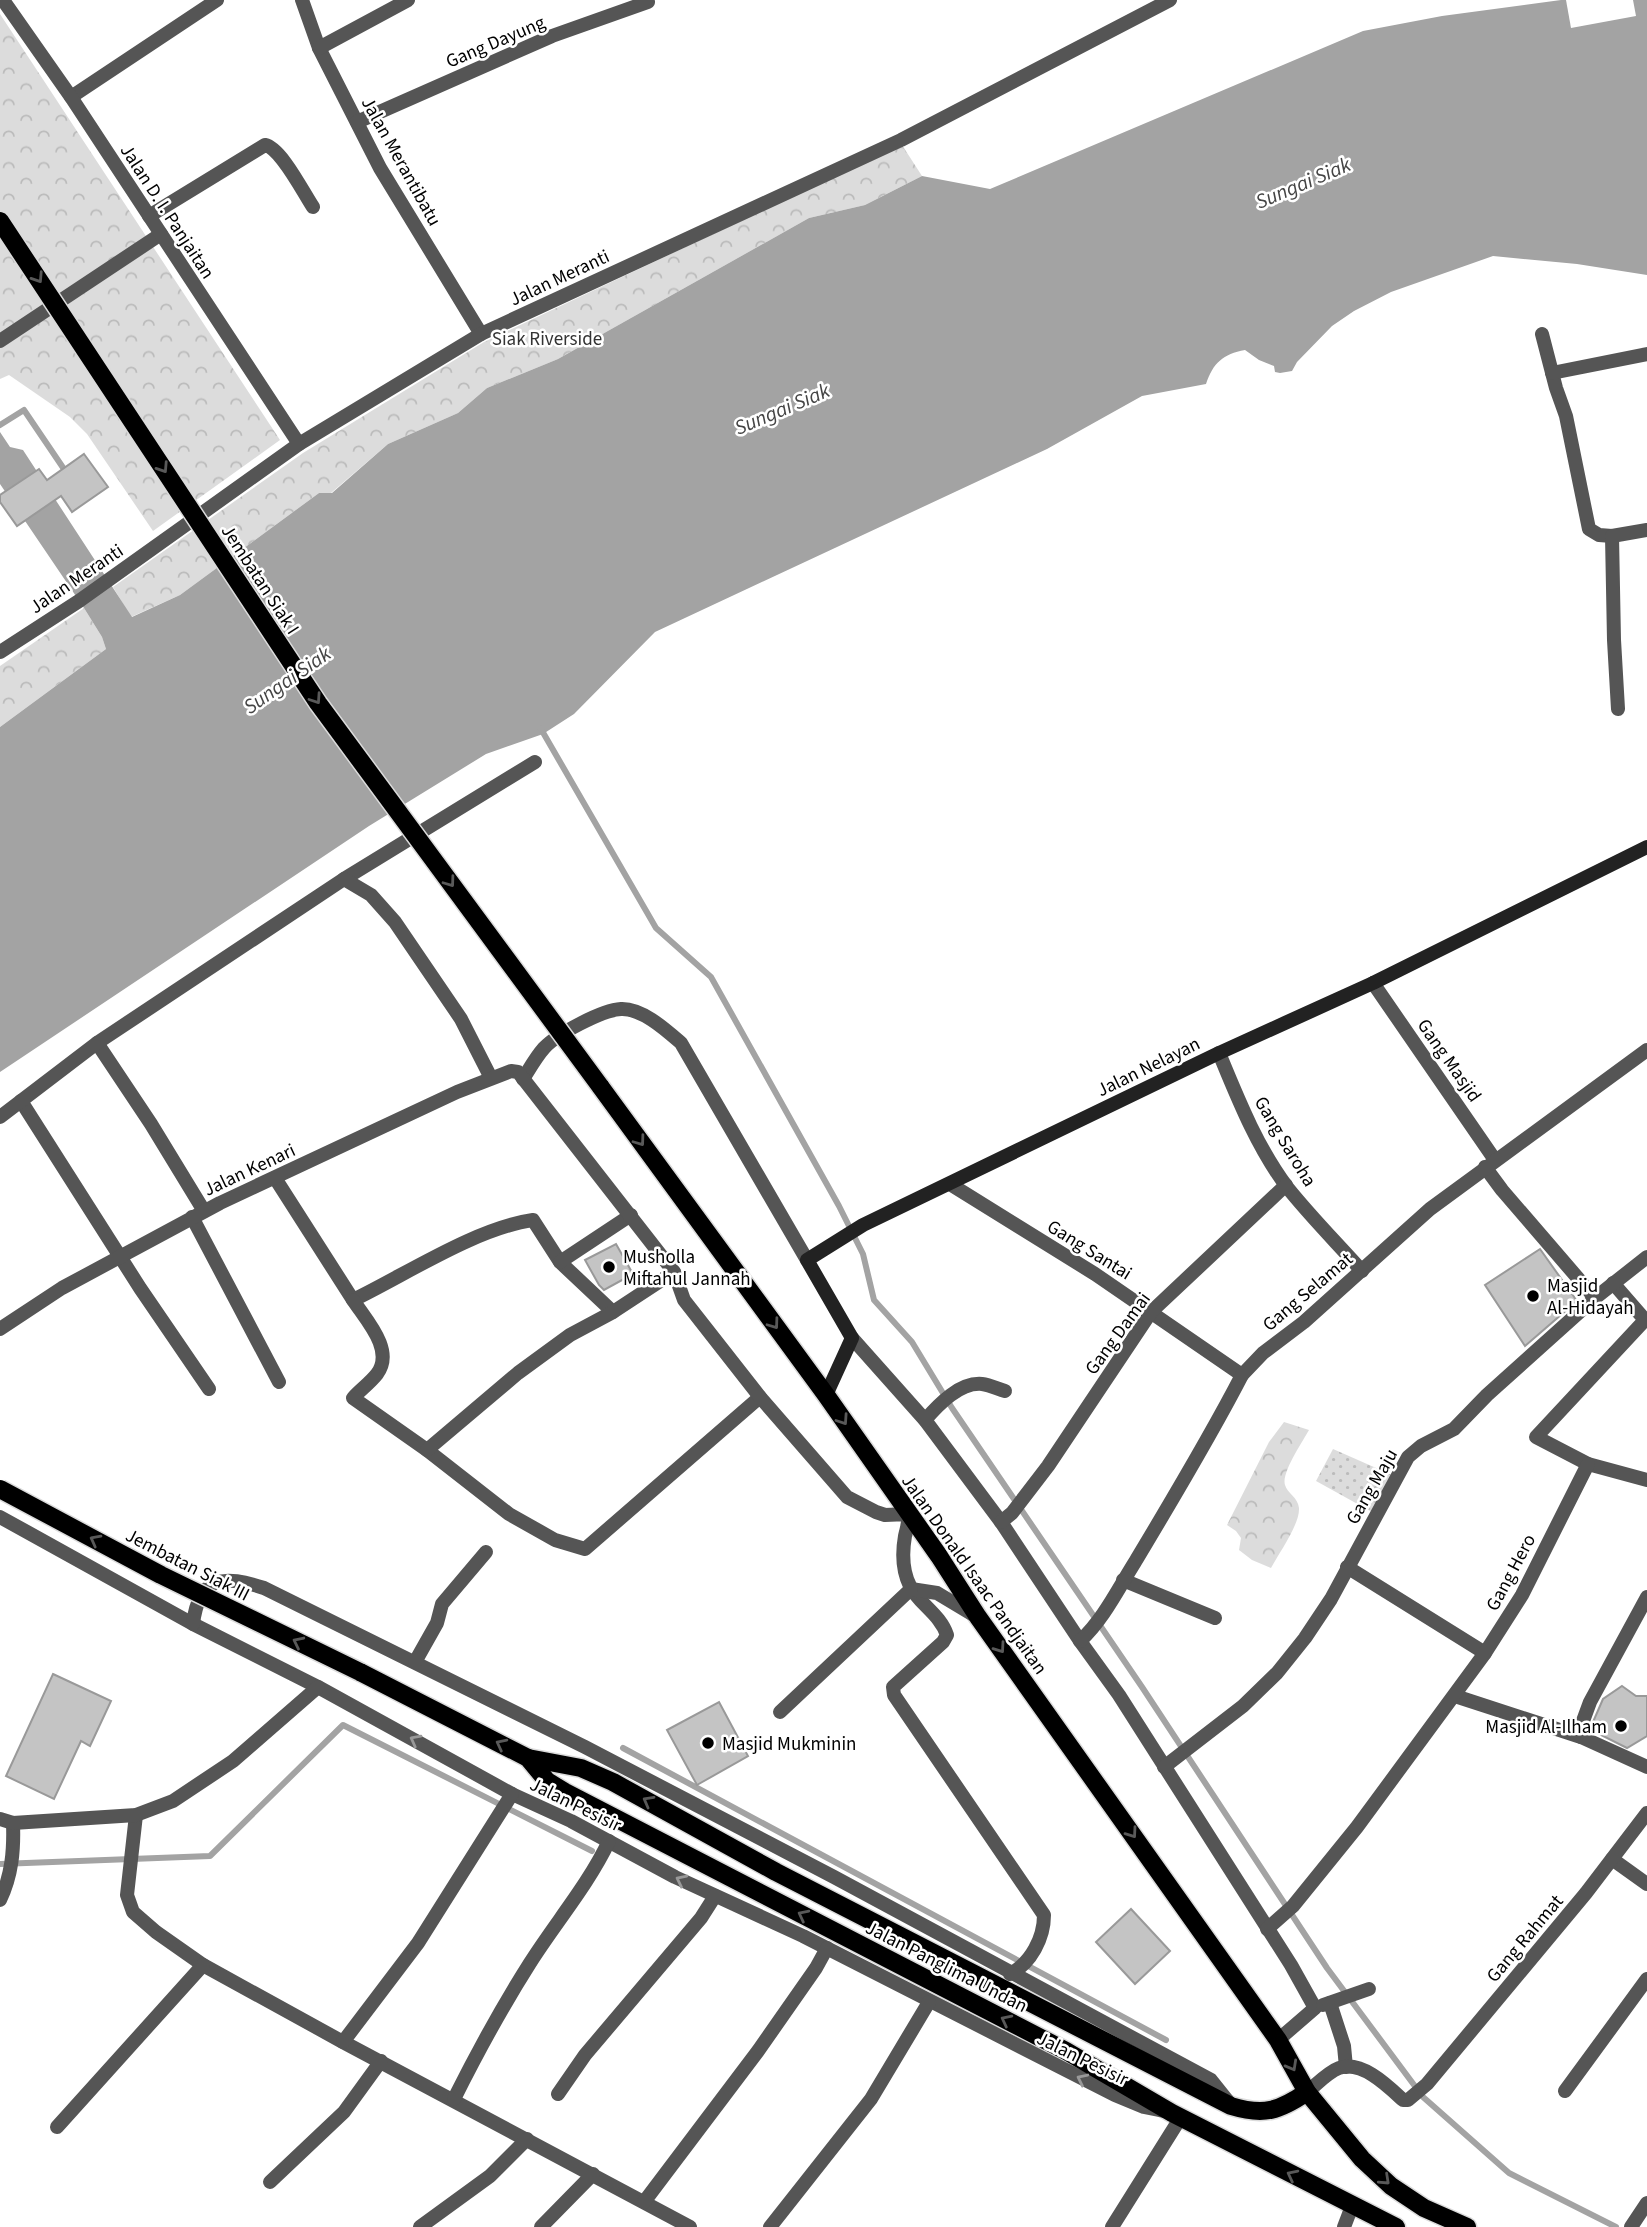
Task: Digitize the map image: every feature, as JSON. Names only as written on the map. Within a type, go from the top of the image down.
[{"type":"main road","name":"Jembatan Siak I","points":[[0,221],[318,703],[600,1086]]},
{"type":"main road","name":"Jalan Nelayan","points":[[807,1260],[863,1225],[1645,853]]},
{"type":"main road","name":"Jalan Donald Isaac Pandjaitan","points":[[600,1086],[826,1395],[939,1556],[978,1617],[1278,2040],[1307,2092],[1348,2143],[1391,2186],[1424,2208],[1467,2227]]},
{"type":"main road","points":[[807,1260],[852,1338],[826,1395]]},
{"type":"main road","name":"Jembatan Siak III","points":[[0,1489],[161,1575],[360,1672]]},
{"type":"main road","name":"Jalan Panglima Undan","points":[[360,1672],[528,1758],[581,1768],[613,1782],[776,1872],[1231,2106],[1251,2112],[1271,2111],[1307,2092]]},
{"type":"main road","name":"Jalan Panglima Undan","points":[[528,1758],[547,1781],[565,1793],[1066,2051],[1177,2115],[1396,2227]]},
{"type":"main road","points":[[1066,2051],[1077,2027]]},
{"type":"street","name":"Jalan D. I. Panjaitan","points":[[3,0],[71,97],[299,444]]},
{"type":"street","points":[[71,97],[217,0]]},
{"type":"street","name":"Jalan Merantibatu","points":[[302,0],[319,48],[380,168],[481,334]]},
{"type":"street","points":[[319,48],[408,0]]},
{"type":"street","name":"Gang Dayung","points":[[357,122],[552,36],[623,13],[648,2],[647,0]]},
{"type":"street","name":"Jalan Meranti","points":[[0,652],[79,601],[299,444],[481,334],[901,140],[1170,0]]},
{"type":"street","points":[[149,216],[265,145],[279,155],[313,207]]},
{"type":"street","points":[[0,341],[160,234]]},
{"type":"street","points":[[1542,334],[1566,416],[1589,529],[1599,535],[1612,537],[1647,530]]},
{"type":"street","points":[[1552,373],[1647,354]]},
{"type":"street","points":[[1612,537],[1618,709]]},
{"type":"street","points":[[0,1117],[97,1043],[344,878],[535,762]]},
{"type":"street","points":[[344,878],[371,895],[395,922],[461,1019],[491,1078]]},
{"type":"street","name":"Gang Masjid","points":[[1373,983],[1490,1163],[1502,1190],[1595,1298]]},
{"type":"street","points":[[807,1260],[681,1043],[648,1018],[622,1009],[605,1013],[565,1032],[545,1046],[523,1079],[674,1272],[684,1300],[760,1397],[847,1497],[886,1515],[908,1514],[909,1523],[902,1556],[904,1571],[911,1589],[936,1615],[947,1635],[943,1642],[893,1688],[894,1695],[1044,1915],[1044,1927],[1034,1949],[1016,1971]]},
{"type":"street","points":[[97,1043],[151,1124],[198,1214],[279,1382]]},
{"type":"street","name":"Gang Selamat","points":[[1085,1636],[1105,1610],[1175,1496],[1242,1375],[1263,1353],[1304,1322],[1411,1226],[1490,1163],[1647,1050]]},
{"type":"street","name":"Gang Saroha","points":[[1219,1054],[1259,1139],[1286,1185],[1362,1271]]},
{"type":"street","name":"Jalan Kenari","points":[[0,1329],[62,1288],[198,1214],[491,1078],[511,1070],[518,1072],[523,1079]]},
{"type":"street","points":[[21,1101],[209,1389]]},
{"type":"street","points":[[275,1178],[377,1338],[383,1352],[378,1373],[353,1398],[427,1450],[509,1514],[555,1541],[585,1549],[760,1397]]},
{"type":"street","name":"Gang Santai","points":[[950,1184],[1151,1312],[1242,1375]]},
{"type":"street","name":"Gang Damai","points":[[1007,1517],[1048,1466],[1151,1312],[1286,1185]]},
{"type":"street","points":[[560,1262],[631,1215]]},
{"type":"street","points":[[353,1300],[421,1264],[518,1222],[533,1220],[560,1262],[613,1312]]},
{"type":"street","name":"Gang Maju","points":[[1164,1767],[1243,1706],[1277,1673],[1305,1638],[1331,1599],[1408,1457],[1421,1446],[1454,1430],[1487,1395],[1595,1298],[1647,1257]]},
{"type":"street","points":[[427,1450],[518,1373],[570,1335],[613,1312],[674,1272]]},
{"type":"street","points":[[1613,1283],[1646,1319],[1536,1437],[1588,1464],[1647,1480]]},
{"type":"street","points":[[852,1338],[925,1419],[1007,1517],[1085,1636],[1119,1695],[1315,2008]]},
{"type":"street","points":[[925,1419],[939,1404],[959,1390],[981,1384],[1005,1391]]},
{"type":"street","name":"Gang Hero","points":[[1267,1929],[1293,1906],[1357,1827],[1485,1653],[1522,1595],[1588,1464]]},
{"type":"street","name":"Jalan Pesisir","points":[[0,1517],[193,1624],[318,1687],[510,1797],[609,1841],[822,1957],[881,1977],[925,2008],[1115,2095],[1144,2107],[1177,2115]]},
{"type":"street","points":[[415,1662],[437,1623],[442,1604],[486,1552]]},
{"type":"street","points":[[1347,1567],[1485,1653]]},
{"type":"street","name":"Jalan Pesisir","points":[[193,1624],[197,1602],[204,1589],[219,1580],[242,1581],[264,1588],[585,1747],[1016,1971],[1211,2080],[1231,2106]]},
{"type":"street","points":[[1124,1580],[1216,1618]]},
{"type":"street","points":[[780,1712],[911,1589],[937,1592],[978,1617]]},
{"type":"street","points":[[1581,1737],[1590,1702],[1647,1597]]},
{"type":"street","points":[[0,1900],[10,1874],[14,1847],[7,1821],[136,1815],[173,1801],[233,1761],[318,1687]]},
{"type":"street","points":[[1455,1696],[1581,1737],[1647,1767]]},
{"type":"street","points":[[343,2042],[418,1943],[510,1797]]},
{"type":"street","name":"Gang Rahmat","points":[[1346,2067],[1364,2071],[1403,2100],[1408,2100],[1427,2084],[1647,1813]]},
{"type":"street","points":[[136,1815],[127,1895],[133,1912],[156,1932],[203,1965],[691,2227]]},
{"type":"street","points":[[454,2099],[487,2034],[530,1962],[595,1870],[609,1841]]},
{"type":"street","points":[[776,1872],[788,1853]]},
{"type":"street","points":[[1612,1859],[1647,1884]]},
{"type":"street","points":[[822,1895],[834,1877]]},
{"type":"street","points":[[558,2094],[585,2055],[701,1918],[713,1899]]},
{"type":"street","points":[[644,2202],[758,2051],[822,1957]]},
{"type":"street","points":[[881,1977],[891,1961]]},
{"type":"street","points":[[57,2127],[203,1965]]},
{"type":"street","points":[[1565,2091],[1647,1979]]},
{"type":"street","points":[[1278,2040],[1315,2008],[1363,1991]]},
{"type":"street","points":[[1307,2092],[1339,2068],[1346,2067],[1335,2001]]},
{"type":"street","points":[[770,2227],[871,2099],[925,2008]]},
{"type":"street","points":[[270,2182],[344,2112],[381,2061]]},
{"type":"street","points":[[1112,2227],[1177,2115]]},
{"type":"street","points":[[420,2227],[490,2176],[527,2139]]},
{"type":"street","points":[[541,2227],[593,2174]]},
{"type":"street","points":[[1343,2227],[1352,2206]]},
{"type":"green space","points":[[0,14],[280,440],[153,531],[87,434],[70,417],[9,375],[0,379]]},
{"type":"green space","name":"Siak Riverside","points":[[902,145],[922,176],[865,205],[809,218],[558,359],[487,388],[458,413],[388,444],[331,493],[319,493],[180,595],[131,617],[113,587],[303,453],[484,342]]},
{"type":"green space","points":[[84,608],[102,637],[106,649],[0,727],[0,666]]},
{"type":"green space","points":[[1284,1422],[1309,1430],[1289,1465],[1285,1480],[1286,1488],[1298,1504],[1298,1515],[1293,1530],[1271,1568],[1252,1560],[1239,1550],[1241,1538],[1227,1525],[1269,1442]]},
{"type":"green space","points":[[1333,1449],[1392,1475],[1372,1512],[1316,1481]]},
{"type":"water","name":"Sungai Siak","points":[[1561,0],[1647,0],[1647,275],[1577,264],[1493,256],[1391,292],[1354,311],[1332,326],[1297,362],[1292,371],[1275,372],[1274,366],[1245,350],[1220,361],[1212,370],[1206,384],[1142,396],[1047,449],[655,632],[574,714],[543,734],[486,754],[369,826],[0,1072],[0,727],[106,649],[102,637],[84,608],[0,484],[0,432],[10,447],[23,450],[132,617],[180,595],[319,493],[332,493],[388,444],[458,413],[487,388],[558,359],[809,218],[865,205],[922,176],[990,189],[1363,31],[1442,16]]},
{"type":"pier","points":[[1566,0],[1633,0],[1636,16],[1571,28]]},
{"type":"building","points":[[84,454],[108,487],[72,512],[61,496],[17,526],[0,502],[0,495],[39,469],[47,480]]},
{"type":"building","name":"Musholla Miftahul Jannah","points":[[616,1244],[633,1274],[604,1290],[585,1260]]},
{"type":"building","name":"Masjid Al-Hidayah","points":[[1540,1249],[1577,1301],[1525,1346],[1485,1285]]},
{"type":"building","points":[[53,1674],[111,1701],[90,1746],[81,1741],[54,1799],[6,1776]]},
{"type":"building","name":"Masjid Al-Ilham","points":[[1622,1686],[1636,1696],[1647,1696],[1647,1736],[1627,1748],[1601,1735],[1593,1722],[1603,1699]]},
{"type":"building","name":"Masjid Mukminin","points":[[719,1702],[748,1756],[697,1785],[667,1730]]},
{"type":"building","points":[[1131,1909],[1170,1951],[1135,1984],[1096,1942]]},
{"type":"waterway","points":[[0,425],[24,410],[68,475]]},
{"type":"waterway","points":[[541,729],[656,928],[711,977],[839,1206],[863,1254],[874,1300],[912,1342],[952,1408],[1142,1687],[1327,1968],[1423,2097],[1509,2173],[1616,2227]]},
{"type":"waterway","points":[[0,1864],[210,1856],[343,1725],[592,1851]]},
{"type":"waterway","points":[[623,1748],[1166,2040]]},
{"type":"place","name":"Musholla Miftahul Jannah","points":[[609,1267]]},
{"type":"place","name":"Masjid Al-Hidayah","points":[[1533,1296]]},
{"type":"place","name":"Masjid Al-Ilham","points":[[1621,1726]]},
{"type":"place","name":"Masjid Mukminin","points":[[708,1743]]}]
